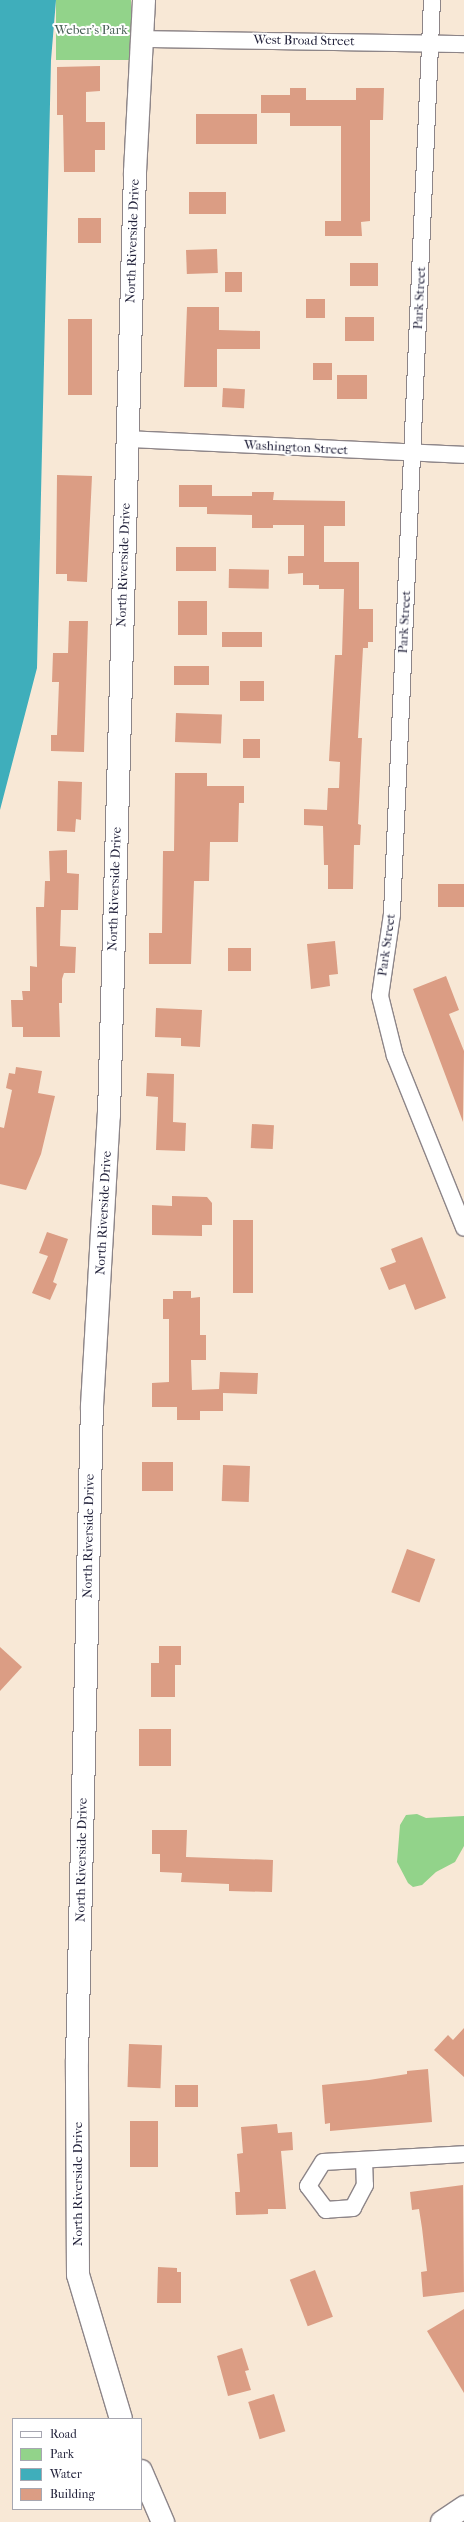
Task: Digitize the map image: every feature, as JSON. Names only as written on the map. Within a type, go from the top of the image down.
[{"type":"street","name":"North Riverside Drive","points":[[121,2418],[78,2275],[77,2060],[92,1406],[109,1115],[135,172],[144,0]]},
{"type":"street","name":"Park Street","points":[[432,0],[392,914],[380,996],[395,1056],[464,1228]]},
{"type":"street","name":"West Broad Street","points":[[143,39],[464,44]]},
{"type":"street","name":"Washington Street","points":[[128,439],[413,454],[464,455]]},
{"type":"street","points":[[364,2160],[464,2154]]},
{"type":"street","points":[[142,2473],[163,2522]]},
{"type":"street","points":[[442,2522],[464,2507]]},
{"type":"green space","name":"Weber's Park","points":[[56,0],[131,0],[131,60],[56,60]]},
{"type":"green space","points":[[417,1814],[426,1818],[464,1816],[464,1846],[455,1862],[436,1872],[422,1885],[413,1887],[408,1883],[397,1862],[400,1825],[406,1815]]},
{"type":"water","points":[[0,0],[56,0],[51,60],[37,668],[0,810]]},
{"type":"building","points":[[100,66],[100,91],[86,92],[86,122],[105,122],[105,150],[95,150],[95,172],[64,172],[63,115],[57,115],[57,67]]},
{"type":"building","points":[[290,88],[306,88],[306,100],[356,100],[356,88],[384,88],[383,120],[370,120],[370,221],[361,222],[362,236],[325,236],[325,221],[341,221],[341,126],[290,126],[290,113],[261,113],[261,95],[290,95]]},
{"type":"building","points":[[196,114],[257,114],[257,144],[196,144]]},
{"type":"building","points":[[189,192],[226,192],[226,214],[189,214]]},
{"type":"building","points":[[78,218],[101,218],[101,243],[78,243]]},
{"type":"building","points":[[217,249],[218,273],[187,274],[186,250]]},
{"type":"building","points":[[350,263],[378,263],[378,286],[350,286]]},
{"type":"building","points":[[225,272],[242,272],[242,292],[225,292]]},
{"type":"building","points":[[306,299],[325,299],[325,318],[306,318]]},
{"type":"building","points":[[187,307],[219,307],[219,330],[260,331],[260,349],[217,349],[217,387],[184,387]]},
{"type":"building","points":[[345,317],[374,317],[374,341],[345,341]]},
{"type":"building","points":[[68,319],[92,319],[92,395],[68,395]]},
{"type":"building","points":[[313,363],[332,363],[332,380],[313,380]]},
{"type":"building","points":[[337,375],[367,375],[367,399],[337,399]]},
{"type":"building","points":[[223,388],[245,389],[244,408],[222,407]]},
{"type":"building","points":[[57,475],[92,476],[87,582],[67,581],[67,574],[56,574]]},
{"type":"building","points":[[179,485],[212,485],[212,496],[252,496],[252,492],[274,492],[273,500],[345,501],[345,526],[324,526],[324,562],[359,562],[359,609],[373,609],[373,642],[368,642],[368,648],[363,648],[358,738],[362,738],[358,824],[361,825],[360,845],[354,845],[353,889],[328,889],[328,865],[324,865],[323,826],[304,825],[304,809],[327,810],[328,788],[339,788],[340,762],[329,761],[335,655],[342,655],[344,589],[319,589],[319,585],[303,585],[303,573],[288,574],[288,556],[304,556],[304,525],[273,525],[273,528],[252,528],[252,515],[207,514],[207,507],[179,507]]},
{"type":"building","points":[[176,547],[216,547],[216,571],[176,571]]},
{"type":"building","points":[[229,569],[269,570],[269,589],[229,588]]},
{"type":"building","points":[[178,601],[207,601],[207,635],[178,635]]},
{"type":"building","points":[[69,621],[88,621],[84,752],[51,751],[51,735],[57,735],[59,682],[52,682],[53,653],[68,653]]},
{"type":"building","points":[[222,632],[262,632],[262,647],[222,647]]},
{"type":"building","points":[[174,666],[209,666],[209,685],[174,685]]},
{"type":"building","points":[[240,681],[264,681],[264,701],[240,701]]},
{"type":"building","points":[[176,713],[222,715],[221,744],[175,742]]},
{"type":"building","points":[[243,739],[260,739],[260,758],[243,758]]},
{"type":"building","points":[[175,773],[207,773],[207,786],[244,786],[244,803],[239,803],[238,842],[210,842],[209,881],[194,881],[191,964],[149,964],[149,933],[162,933],[163,851],[174,851]]},
{"type":"building","points":[[58,781],[82,782],[81,820],[76,819],[75,832],[57,831]]},
{"type":"building","points":[[67,850],[67,873],[79,874],[78,910],[61,910],[60,946],[76,947],[75,973],[64,973],[62,979],[62,1003],[59,1003],[60,1037],[23,1037],[23,1027],[12,1027],[11,1000],[23,1000],[22,991],[30,991],[30,966],[37,967],[36,907],[44,907],[45,881],[50,881],[49,851]]},
{"type":"building","points":[[438,884],[464,884],[464,907],[438,907]]},
{"type":"building","points":[[335,941],[338,974],[329,975],[330,986],[311,989],[307,944]]},
{"type":"building","points":[[228,948],[251,948],[251,971],[228,971]]},
{"type":"building","points":[[446,976],[459,1010],[449,1014],[464,1051],[463,1122],[413,989]]},
{"type":"building","points":[[156,1008],[202,1010],[200,1047],[181,1046],[181,1038],[155,1037]]},
{"type":"building","points":[[16,1067],[42,1071],[38,1093],[55,1096],[41,1154],[26,1190],[0,1184],[0,1127],[4,1128],[12,1090],[6,1088],[9,1073],[15,1074]]},
{"type":"building","points":[[147,1073],[174,1074],[173,1122],[186,1123],[185,1151],[156,1150],[158,1097],[146,1096]]},
{"type":"building","points":[[252,1124],[274,1125],[273,1149],[251,1148]]},
{"type":"building","points":[[172,1196],[207,1197],[212,1203],[212,1225],[202,1225],[202,1236],[152,1235],[152,1205],[172,1206]]},
{"type":"building","points":[[233,1220],[253,1220],[253,1293],[233,1293]]},
{"type":"building","points":[[47,1232],[68,1239],[53,1282],[57,1284],[50,1300],[32,1293],[48,1256],[39,1253]]},
{"type":"building","points":[[422,1237],[446,1298],[415,1310],[405,1284],[389,1290],[380,1268],[396,1262],[391,1249]]},
{"type":"building","points":[[173,1291],[191,1291],[191,1298],[200,1297],[200,1335],[206,1335],[206,1360],[191,1360],[192,1390],[219,1389],[220,1372],[258,1373],[257,1394],[223,1393],[223,1411],[200,1411],[200,1420],[177,1420],[177,1407],[152,1407],[152,1383],[169,1382],[169,1319],[163,1319],[163,1299],[173,1299]]},
{"type":"building","points":[[142,1462],[173,1462],[173,1491],[142,1491]]},
{"type":"building","points":[[223,1465],[250,1466],[249,1502],[222,1501]]},
{"type":"building","points":[[407,1549],[435,1559],[419,1602],[391,1592]]},
{"type":"building","points":[[159,1646],[181,1646],[181,1665],[175,1665],[175,1697],[151,1697],[151,1663],[159,1663]]},
{"type":"building","points":[[0,1647],[22,1667],[0,1691]]},
{"type":"building","points":[[139,1729],[171,1729],[171,1766],[139,1766]]},
{"type":"building","points":[[152,1830],[187,1830],[186,1857],[273,1860],[272,1892],[229,1891],[229,1884],[181,1882],[182,1873],[160,1872],[160,1854],[152,1854]]},
{"type":"building","points":[[464,2028],[464,2077],[434,2050],[448,2035],[453,2040]]},
{"type":"building","points":[[129,2044],[162,2045],[160,2088],[127,2087]]},
{"type":"building","points":[[428,2069],[432,2122],[330,2131],[330,2123],[325,2124],[322,2085],[369,2080],[407,2074],[407,2071]]},
{"type":"building","points":[[175,2085],[198,2085],[198,2107],[175,2107]]},
{"type":"building","points":[[130,2121],[158,2121],[158,2167],[130,2167]]},
{"type":"building","points":[[277,2124],[278,2133],[292,2132],[293,2150],[281,2151],[286,2209],[268,2209],[268,2214],[236,2215],[235,2192],[240,2192],[237,2154],[243,2153],[241,2127]]},
{"type":"building","points":[[463,2185],[464,2292],[423,2297],[421,2272],[427,2271],[422,2228],[419,2209],[412,2210],[410,2192]]},
{"type":"building","points":[[158,2267],[177,2268],[177,2272],[181,2272],[181,2303],[157,2303]]},
{"type":"building","points":[[315,2270],[333,2317],[308,2326],[290,2280]]},
{"type":"building","points":[[464,2309],[464,2393],[427,2331]]},
{"type":"building","points":[[242,2348],[249,2370],[245,2371],[251,2390],[228,2396],[217,2356]]},
{"type":"building","points":[[274,2394],[285,2431],[260,2439],[248,2402]]}]
